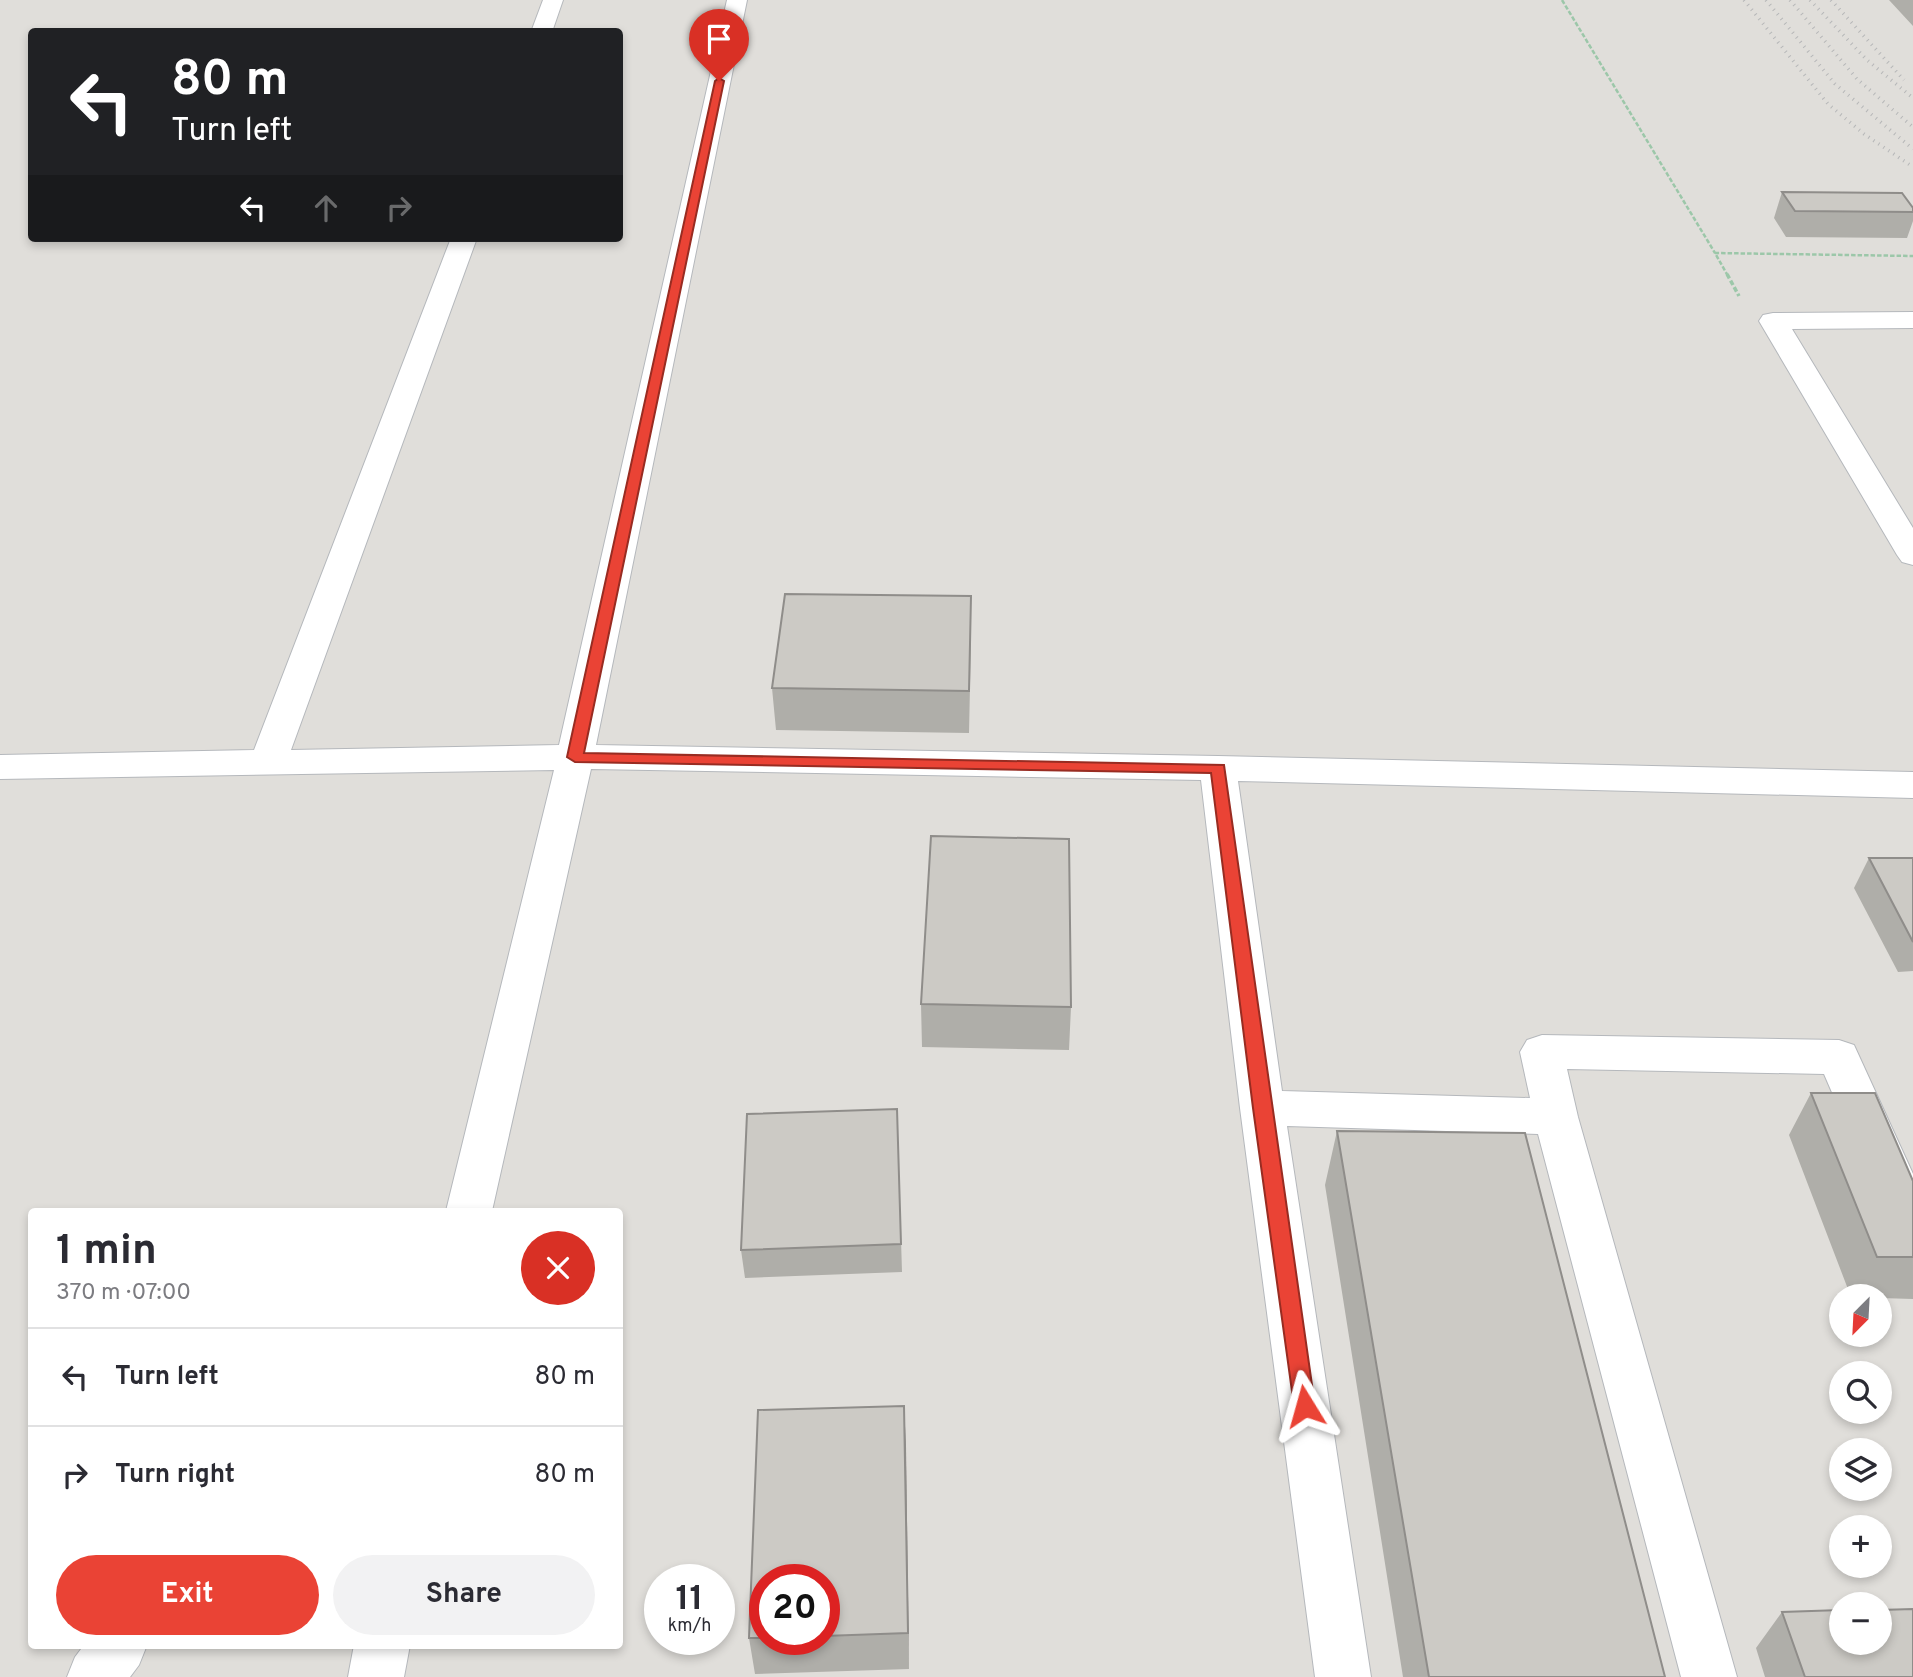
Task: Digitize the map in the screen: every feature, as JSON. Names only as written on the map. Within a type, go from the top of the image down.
[{"type":"street","points":[[542,28],[552,0]]},
{"type":"street","points":[[465,1200],[575,757],[737,0]]},
{"type":"street","points":[[268,763],[463,242]]},
{"type":"street","points":[[1773,321],[1913,320]]},
{"type":"street","points":[[1773,321],[1913,555]]},
{"type":"street","points":[[0,767],[575,757],[1218,768],[1913,785]]},
{"type":"street","points":[[1218,768],[1262,1108],[1343,1677]]},
{"type":"street","points":[[1709,1677],[1556,1117],[1542,1052],[1839,1057],[1913,1226]]},
{"type":"street","points":[[1262,1108],[1556,1117]]},
{"type":"street","points":[[94,1677],[116,1649]]},
{"type":"street","points":[[376,1677],[381,1649]]},
{"type":"path","points":[[1562,0],[1748,312],[1773,321]]},
{"type":"path","points":[[1715,253],[1913,256]]},
{"type":"shaded area","points":[[0,0],[1913,0],[1913,1677],[0,1677]]},
{"type":"building","points":[[1782,192],[1902,193],[1913,212],[1795,211]]},
{"type":"building","points":[[785,594],[971,596],[969,691],[772,688]]},
{"type":"building","points":[[931,836],[1069,839],[1071,1007],[921,1004]]},
{"type":"building","points":[[1869,858],[1913,858],[1913,942]]},
{"type":"building","points":[[1811,1093],[1875,1093],[1913,1181],[1913,1257],[1877,1257]]},
{"type":"building","points":[[897,1109],[901,1244],[741,1250],[747,1114]]},
{"type":"building","points":[[1337,1131],[1525,1133],[1665,1677],[1429,1677]]},
{"type":"building","points":[[904,1406],[908,1633],[840,1635],[840,1564],[752,1564],[758,1410]]},
{"type":"building","points":[[1913,1609],[1913,1677],[1805,1677],[1782,1612],[1829,1610],[1829,1655],[1892,1655],[1892,1610]]},
{"type":"railway","points":[[1744,0],[1828,104],[1864,134],[1913,167]]},
{"type":"railway","points":[[1766,0],[1835,84],[1913,149]]},
{"type":"railway","points":[[1790,0],[1857,79],[1913,127]]},
{"type":"railway","points":[[1810,0],[1867,60],[1913,98]]},
{"type":"railway","points":[[1831,0],[1904,80]]},
{"type":"route","points":[[719,81],[575,757],[1218,768],[1262,1108],[1305,1406]]}]
